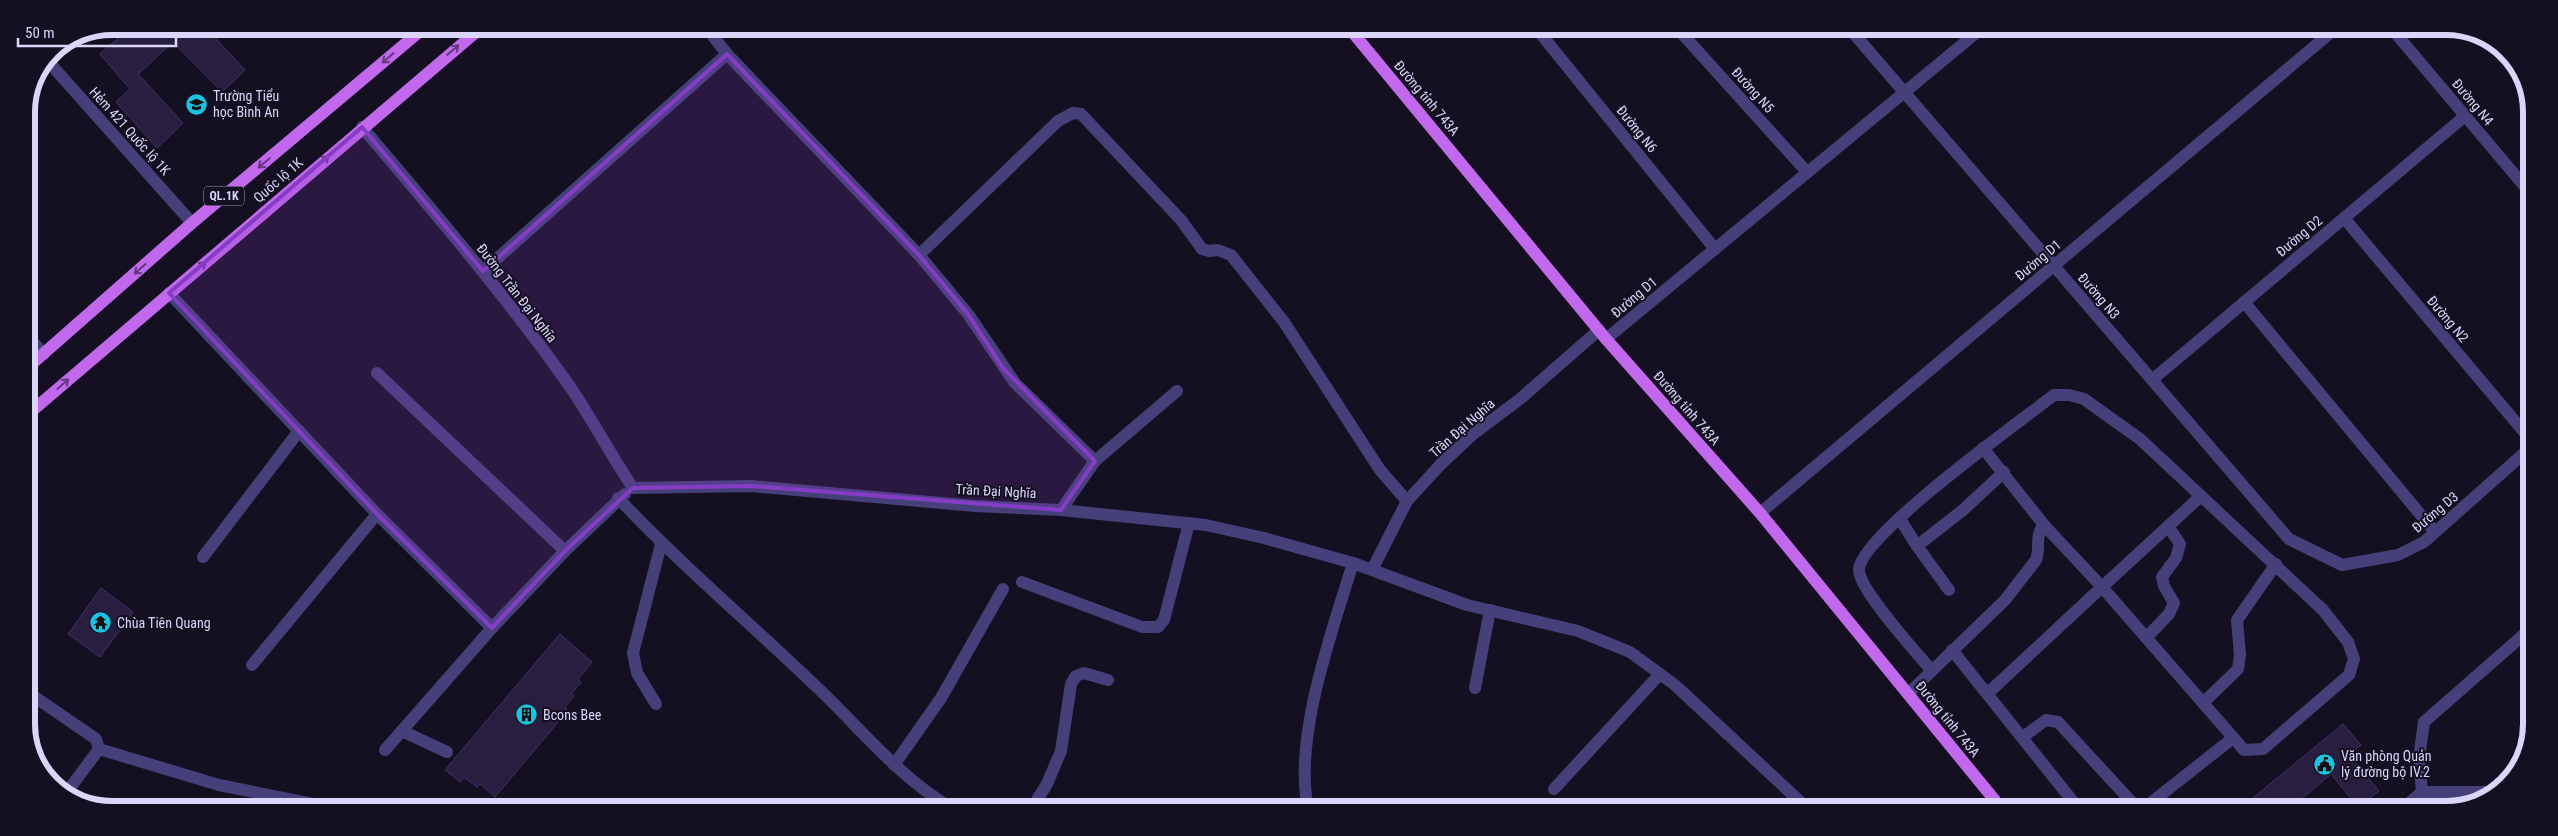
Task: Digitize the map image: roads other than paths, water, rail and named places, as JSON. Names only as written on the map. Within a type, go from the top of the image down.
[{"type":"main road","name":"Quốc lộ 1K","points":[[35,362],[192,223],[415,35]]},
{"type":"main road","name":"Quốc lộ 1K","points":[[35,408],[362,127],[472,35]]},
{"type":"main road","name":"Đường tỉnh 743A","points":[[1360,35],[1603,335],[1760,513],[1995,801]]},
{"type":"street","points":[[714,35],[727,54],[919,255],[968,314],[1015,383],[1095,461]]},
{"type":"street","name":"Đường N6","points":[[1542,35],[1715,249]]},
{"type":"street","name":"Đường N5","points":[[1683,35],[1807,172]]},
{"type":"street","name":"Đường N3","points":[[1855,35],[2290,539],[2342,564]]},
{"type":"street","name":"Đường D1","points":[[1603,335],[1715,249],[1974,35]]},
{"type":"street","name":"Đường D1","points":[[1760,513],[2328,35]]},
{"type":"street","name":"Đường N4","points":[[2397,35],[2523,185]]},
{"type":"street","points":[[483,271],[727,54]]},
{"type":"street","name":"Hẻm 421 Quốc lộ 1K","points":[[51,65],[192,223]]},
{"type":"street","points":[[919,255],[1058,121],[1073,113],[1081,114],[1181,220],[1202,249],[1209,251],[1218,250],[1231,255],[1284,322],[1380,470],[1407,501]]},
{"type":"street","name":"Đường D2","points":[[2152,380],[2465,116]]},
{"type":"street","name":"Đường Trần Đại Nghĩa","points":[[362,127],[483,271],[575,395],[633,488]]},
{"type":"street","name":"Đường N2","points":[[2344,218],[2523,431]]},
{"type":"street","points":[[169,293],[377,514],[492,628]]},
{"type":"street","points":[[2244,302],[2435,532]]},
{"type":"street","name":"Trần Đại Nghĩa","points":[[1372,570],[1407,501],[1472,435],[1603,335]]},
{"type":"street","points":[[35,344],[44,354]]},
{"type":"street","points":[[377,373],[564,551]]},
{"type":"street","points":[[1061,510],[1095,461],[1177,391]]},
{"type":"street","points":[[1932,671],[1863,585],[1859,570],[1873,542],[1924,495],[1984,448],[2054,395],[2069,394],[2084,399],[2140,439],[2276,564],[2323,610],[2348,642],[2354,659],[2349,675],[2262,749],[2244,750],[2102,587],[2044,525],[1984,448]]},
{"type":"street","points":[[204,557],[299,431]]},
{"type":"street","name":"Đường D3","points":[[2342,564],[2398,556],[2424,542],[2523,454]]},
{"type":"street","points":[[1918,546],[1963,510],[2004,472]]},
{"type":"street","name":"Trần Đại Nghĩa","points":[[633,488],[751,486],[975,506],[1061,510],[1189,523],[1264,538],[1352,563],[1467,605],[1578,631],[1630,652],[1660,674],[1743,746],[1800,801]]},
{"type":"street","points":[[385,750],[492,628],[564,551],[618,498],[633,488]]},
{"type":"street","points":[[1988,693],[2202,496]]},
{"type":"street","points":[[618,498],[661,544],[824,694],[894,765],[925,792],[940,801]]},
{"type":"street","points":[[252,665],[377,514]]},
{"type":"street","points":[[1900,518],[1949,590]]},
{"type":"street","points":[[1022,582],[1142,627],[1158,627],[1164,620],[1189,523]]},
{"type":"street","points":[[1908,694],[2005,600],[2036,560],[2038,554],[2037,535],[2044,525]]},
{"type":"street","points":[[2146,638],[2170,614],[2174,603],[2164,586],[2162,577],[2176,558],[2180,544],[2168,526]]},
{"type":"street","points":[[656,704],[637,673],[633,653],[661,544]]},
{"type":"street","points":[[1306,801],[1303,766],[1308,734],[1331,634],[1352,563]]},
{"type":"street","points":[[2203,703],[2238,669],[2240,648],[2237,620],[2276,564]]},
{"type":"street","points":[[894,765],[942,698],[1003,589]]},
{"type":"street","points":[[1474,688],[1490,610]]},
{"type":"street","points":[[2422,792],[2419,758],[2424,722],[2523,635]]},
{"type":"street","points":[[1952,650],[2073,801]]},
{"type":"street","points":[[1036,801],[1047,784],[1061,751],[1071,684],[1076,676],[1084,673],[1108,680]]},
{"type":"street","points":[[1554,789],[1660,674]]},
{"type":"street","points":[[35,697],[96,739],[99,749]]},
{"type":"street","points":[[2023,737],[2046,720],[2058,722],[2131,801]]},
{"type":"street","points":[[402,731],[447,752]]},
{"type":"street","points":[[2153,801],[2233,738]]},
{"type":"street","points":[[70,788],[99,749]]},
{"type":"street","points":[[99,749],[219,785],[298,801]]},
{"type":"street","points":[[2412,801],[2422,792],[2482,792]]},
{"type":"place","name":"Trường Tiểu học Bình An","points":[[197,104]]},
{"type":"place","name":"Chùa Tiên Quang","points":[[101,623]]},
{"type":"place","name":"Bcons Bee","points":[[527,715]]},
{"type":"place","name":"Văn phòng Quản lý đường bộ IV.2","points":[[2325,764]]}]
